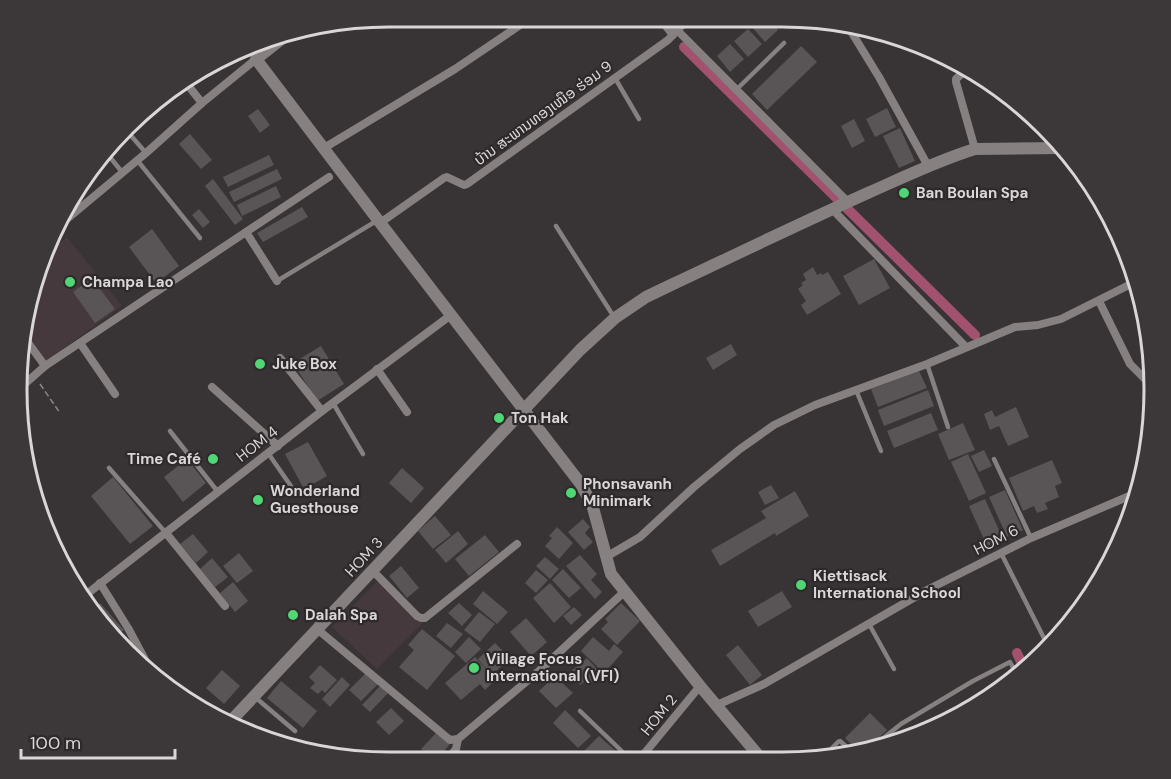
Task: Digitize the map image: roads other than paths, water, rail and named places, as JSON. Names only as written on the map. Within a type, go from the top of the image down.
[{"type":"street","points":[[324,148],[455,69],[517,27]]},
{"type":"street","points":[[668,27],[737,89],[848,202]]},
{"type":"street","name":"ບ້ານ ສະພານທອງເໜືອ ຮ່ອມ 9","points":[[379,222],[444,178],[468,184],[615,78],[680,27]]},
{"type":"street","points":[[853,34],[928,166]]},
{"type":"street","points":[[73,214],[272,46]]},
{"type":"street","points":[[256,59],[580,483],[592,504],[611,574],[756,752]]},
{"type":"street","points":[[961,75],[956,82],[975,149]]},
{"type":"street","points":[[189,87],[202,103]]},
{"type":"street","name":"HOM 3","points":[[234,717],[580,350],[615,318],[646,297],[928,166],[975,149],[1052,148]]},
{"type":"street","points":[[27,382],[45,366],[329,177]]},
{"type":"street","points":[[832,209],[966,347]]},
{"type":"street","points":[[246,232],[277,281]]},
{"type":"street","points":[[606,557],[640,537],[694,487],[740,449],[774,425],[815,405],[927,364],[1015,327],[1038,325],[1061,319],[1129,285]]},
{"type":"street","points":[[1099,301],[1130,364],[1143,377]]},
{"type":"street","name":"HOM 4","points":[[89,592],[322,411],[451,315]]},
{"type":"street","points":[[80,343],[115,394]]},
{"type":"street","points":[[30,345],[45,366]]},
{"type":"street","points":[[280,358],[322,411]]},
{"type":"street","points":[[377,369],[407,412]]},
{"type":"street","points":[[212,387],[278,446]]},
{"type":"street","name":"HOM 6","points":[[717,705],[764,684],[929,589],[1031,538],[1128,497]]},
{"type":"street","points":[[166,533],[225,606]]},
{"type":"street","points":[[372,570],[417,616],[425,618],[517,544]]},
{"type":"street","points":[[100,583],[142,655]]},
{"type":"street","points":[[317,629],[450,740],[458,739],[539,671],[624,592]]},
{"type":"street","name":"HOM 2","points":[[646,752],[700,686]]},
{"type":"street","points":[[454,752],[458,739]]},
{"type":"lane","points":[[737,89],[784,44]]},
{"type":"lane","points":[[615,78],[639,119]]},
{"type":"lane","points":[[131,135],[146,153]]},
{"type":"lane","points":[[111,158],[122,172]]},
{"type":"lane","points":[[137,160],[200,238]]},
{"type":"lane","points":[[277,281],[379,222]]},
{"type":"lane","points":[[556,226],[615,318]]},
{"type":"lane","points":[[927,364],[948,426]]},
{"type":"lane","points":[[855,390],[881,451]]},
{"type":"lane","points":[[333,403],[363,454]]},
{"type":"lane","points":[[170,430],[218,492]]},
{"type":"lane","points":[[268,453],[294,492]]},
{"type":"lane","points":[[994,459],[1031,538]]},
{"type":"lane","points":[[109,468],[166,533]]},
{"type":"lane","points":[[1001,554],[1044,639]]},
{"type":"lane","points":[[869,624],[894,669]]},
{"type":"lane","points":[[884,737],[901,724],[973,681],[1010,662],[1013,668]]},
{"type":"lane","points":[[254,696],[295,731]]},
{"type":"lane","points":[[580,711],[624,752]]},
{"type":"lane","points":[[831,749],[840,741],[846,746]]},
{"type":"waterway","points":[[684,47],[975,335]]},
{"type":"waterway","points":[[1017,653],[1021,662]]},
{"type":"place","name":"Ban Boulan Spa","points":[[904,193]]},
{"type":"place","name":"Champa Lao","points":[[70,282]]},
{"type":"place","name":"Juke Box","points":[[260,364]]},
{"type":"place","name":"Ton Hak","points":[[499,418]]},
{"type":"place","name":"Time Café","points":[[213,459]]},
{"type":"place","name":"Phonsavanh Minimark","points":[[571,493]]},
{"type":"place","name":"Wonderland Guesthouse","points":[[258,500]]},
{"type":"place","name":"Kiettisack International School","points":[[801,585]]},
{"type":"place","name":"Dalah Spa","points":[[293,615]]},
{"type":"place","name":"Village Focus International (VFI)","points":[[474,668]]}]
